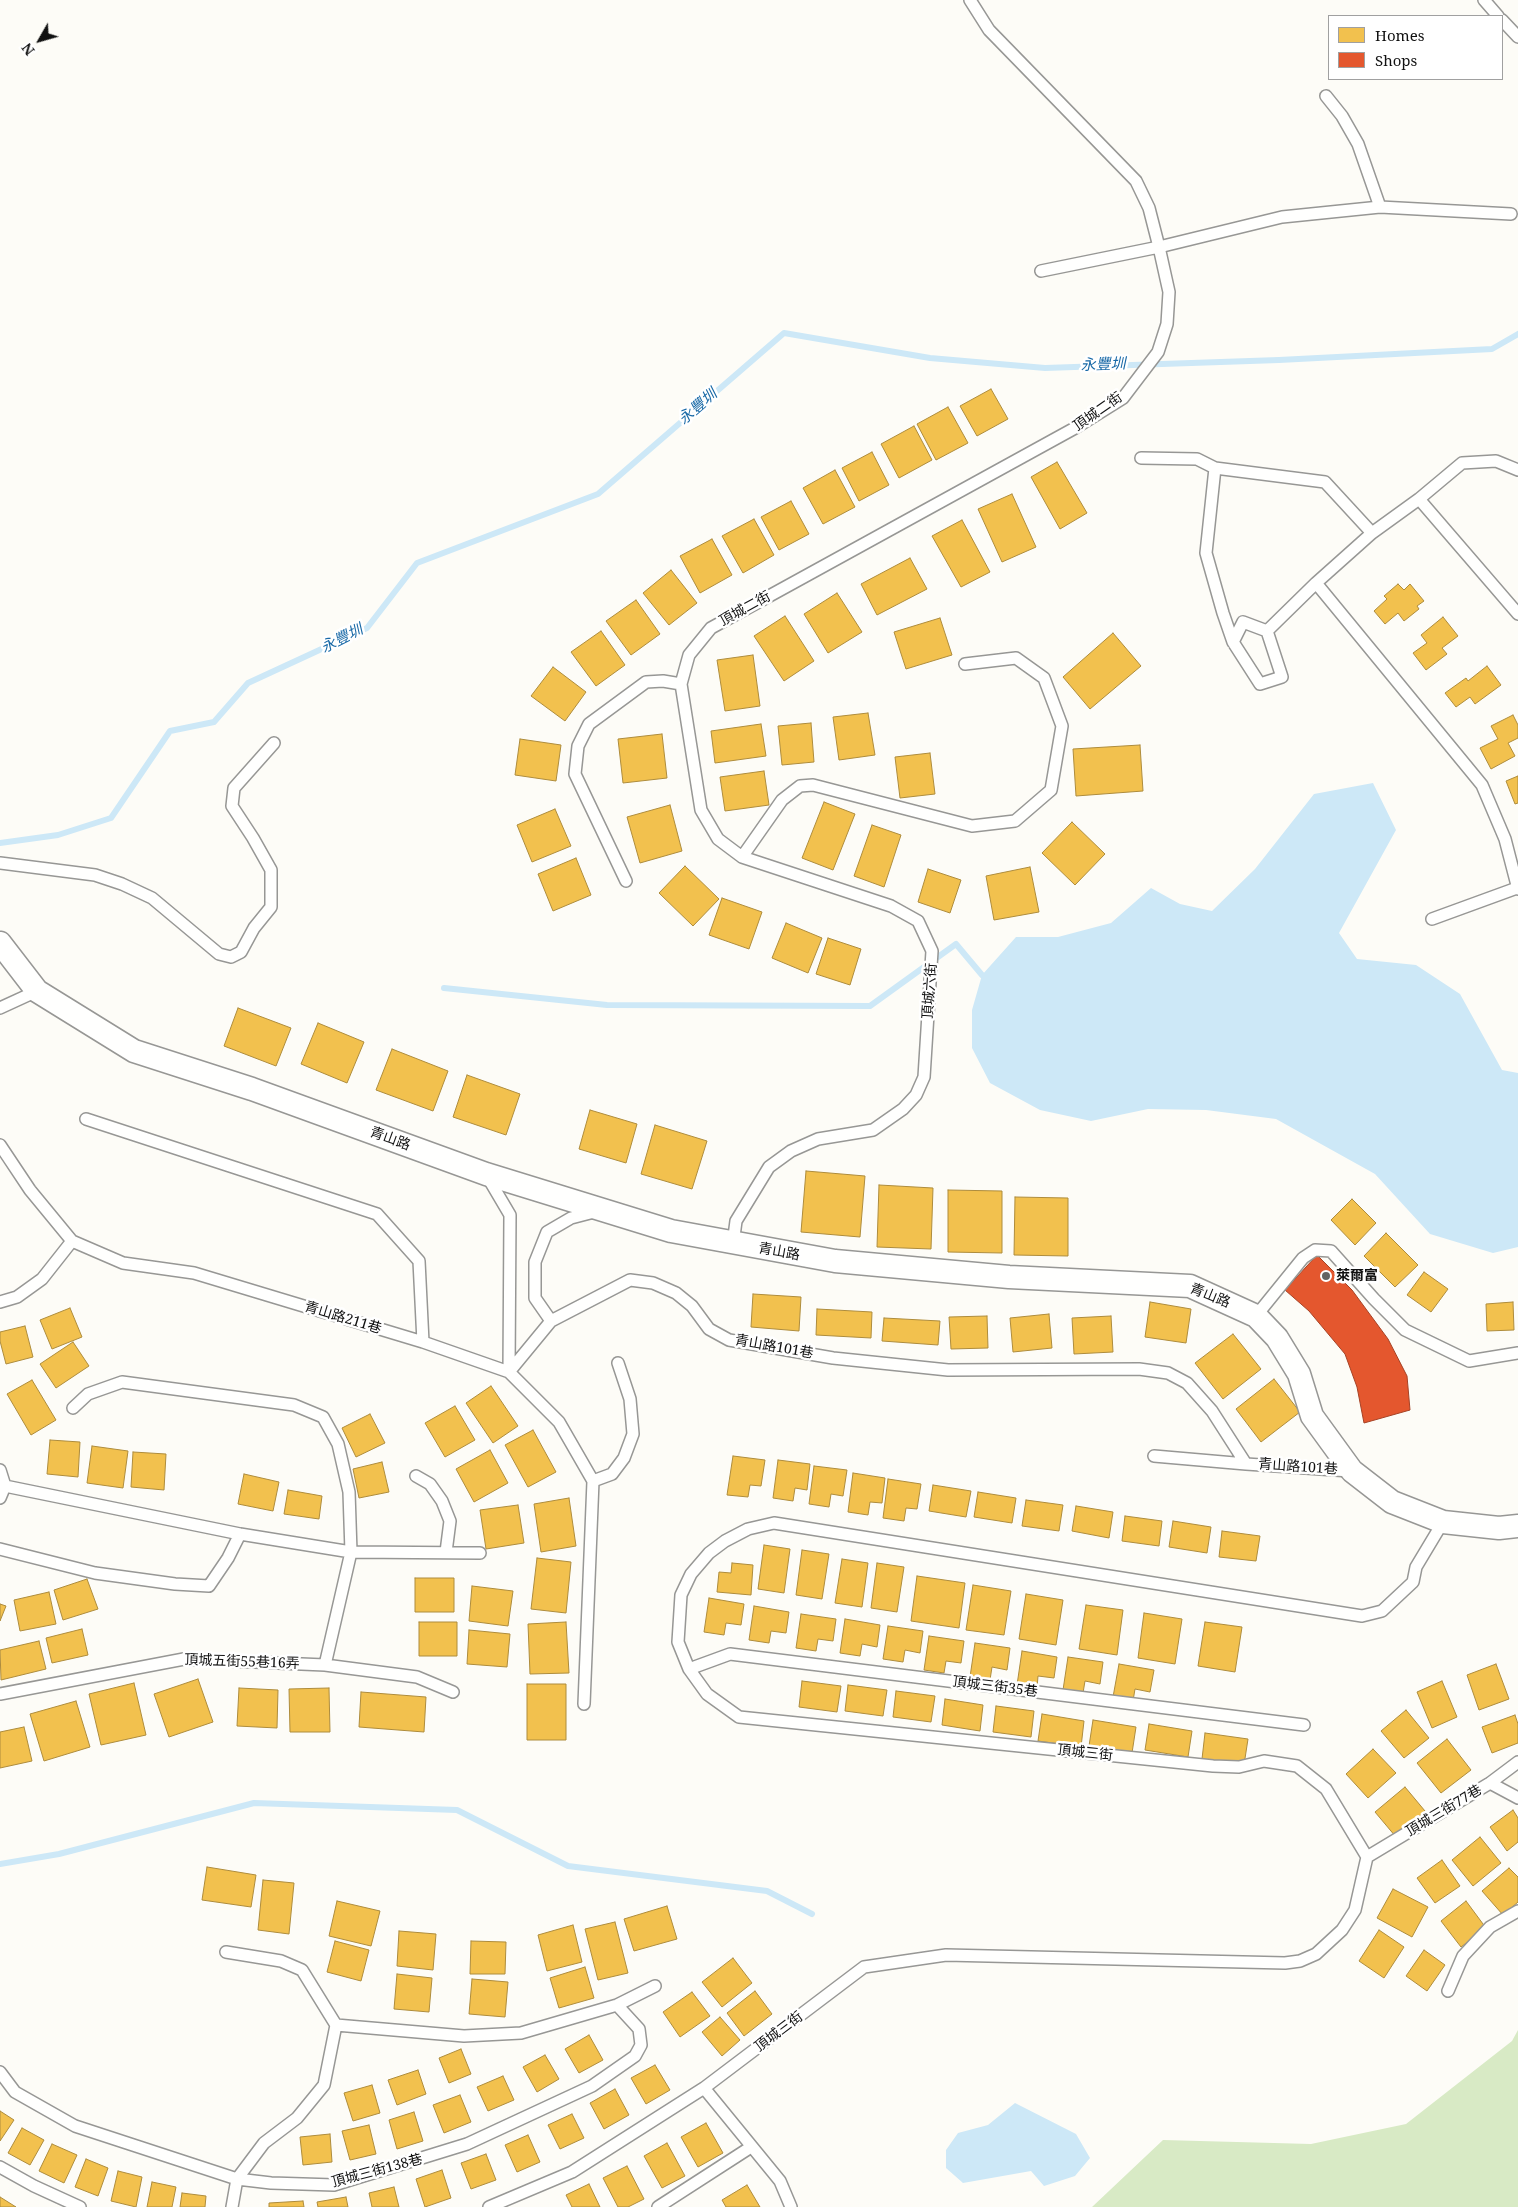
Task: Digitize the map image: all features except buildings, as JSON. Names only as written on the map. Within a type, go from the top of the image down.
[{"type":"street","name":"青山路","points":[[0,943],[37,992],[134,1051],[252,1089],[486,1174],[671,1231],[733,1244],[835,1261],[1009,1277],[1190,1286],[1256,1316],[1281,1346],[1299,1374],[1312,1416],[1352,1471],[1392,1502],[1443,1522],[1499,1528],[1518,1526]]},
{"type":"lane","name":"頂城二街","points":[[681,684],[689,654],[711,628],[1076,428],[1123,398],[1158,352],[1167,324],[1169,292],[1149,208],[1136,181],[989,30],[970,0]]},
{"type":"lane","points":[[1484,0],[1497,15]]},
{"type":"lane","points":[[1503,21],[1518,37]]},
{"type":"lane","points":[[1326,96],[1342,116],[1358,144],[1380,207]]},
{"type":"lane","points":[[1041,271],[1159,247],[1282,218],[1380,207],[1511,214]]},
{"type":"lane","points":[[1141,458],[1197,459],[1215,468],[1325,482],[1372,533]]},
{"type":"lane","points":[[1267,631],[1316,583],[1372,533],[1419,499],[1462,463],[1496,461],[1518,470]]},
{"type":"lane","points":[[1215,468],[1206,553],[1233,642],[1260,684],[1282,677],[1267,631]]},
{"type":"lane","points":[[1419,499],[1518,614]]},
{"type":"lane","points":[[1316,583],[1482,785],[1505,839],[1518,888],[1432,919]]},
{"type":"lane","points":[[1233,642],[1243,622],[1267,631]]},
{"type":"lane","points":[[742,857],[782,800],[800,786],[813,785],[972,826],[1015,821],[1051,790],[1062,726],[1044,678],[1016,658],[965,664]]},
{"type":"lane","points":[[626,881],[575,774],[578,746],[590,724],[646,682],[662,681],[681,684]]},
{"type":"lane","name":"頂城六街","points":[[681,684],[701,810],[718,839],[742,857],[891,906],[918,921],[932,951],[924,1078],[916,1096],[903,1109],[873,1130],[818,1139],[791,1151],[769,1167],[736,1221],[733,1244]]},
{"type":"lane","points":[[0,863],[95,875],[122,884],[152,898],[219,954],[231,957],[241,952],[254,928],[271,907],[271,870],[232,806],[234,788],[274,743]]},
{"type":"lane","points":[[0,1008],[37,992]]},
{"type":"lane","points":[[86,1119],[377,1214],[419,1260],[423,1342]]},
{"type":"lane","points":[[0,1145],[30,1190],[72,1241],[42,1279],[17,1297],[0,1302]]},
{"type":"lane","points":[[486,1174],[510,1215],[509,1372],[559,1422],[593,1481],[584,1704]]},
{"type":"lane","points":[[551,1321],[535,1298],[535,1262],[547,1232],[571,1218],[601,1210]]},
{"type":"lane","name":"青山路211巷","points":[[72,1241],[123,1263],[194,1273],[423,1342],[509,1372]]},
{"type":"lane","points":[[1256,1316],[1303,1258],[1315,1250],[1331,1251],[1374,1299],[1406,1330],[1469,1361],[1518,1353]]},
{"type":"lane","name":"青山路101巷","points":[[509,1372],[551,1321],[630,1280],[653,1283],[676,1293],[692,1306],[709,1329],[729,1340],[833,1358],[948,1370],[1139,1369],[1168,1373],[1187,1383],[1212,1411],[1246,1464],[1352,1471]]},
{"type":"lane","points":[[593,1481],[612,1474],[624,1458],[633,1434],[630,1399],[618,1363]]},
{"type":"lane","points":[[73,1408],[88,1394],[122,1382],[294,1406],[323,1417],[338,1444],[347,1482],[351,1552],[325,1665]]},
{"type":"lane","points":[[1154,1456],[1246,1464]]},
{"type":"lane","points":[[0,1470],[5,1486],[0,1498]]},
{"type":"lane","points":[[416,1476],[430,1484],[442,1501],[450,1521],[446,1552]]},
{"type":"lane","points":[[5,1486],[240,1534],[351,1552],[480,1553]]},
{"type":"lane","name":"頂城三街","points":[[489,2207],[572,2172],[704,2088],[864,1967],[946,1955],[1300,1962],[1316,1954],[1328,1944],[1342,1930],[1355,1910],[1367,1858],[1326,1789],[1297,1766],[1264,1761],[1239,1767],[1214,1766],[739,1717],[707,1694],[689,1670],[678,1642],[681,1596],[691,1574],[709,1553],[725,1541],[748,1529],[774,1523],[1362,1616],[1382,1611],[1413,1582],[1416,1567],[1443,1522]]},
{"type":"lane","points":[[0,1549],[94,1573],[175,1584],[209,1586],[228,1558],[240,1534]]},
{"type":"lane","name":"頂城三街35巷","points":[[689,1670],[730,1654],[1304,1725]]},
{"type":"lane","name":"頂城五街55巷16弄","points":[[0,1694],[184,1659],[325,1665],[417,1677],[453,1692]]},
{"type":"lane","name":"頂城三街77巷","points":[[1367,1858],[1490,1783],[1518,1762]]},
{"type":"lane","points":[[1490,1783],[1518,1798]]},
{"type":"lane","points":[[1448,1991],[1464,1956],[1490,1927],[1518,1911]]},
{"type":"lane","points":[[226,1952],[281,1961],[302,1970],[336,2025],[324,2085],[297,2118],[264,2144],[237,2179],[232,2207]]},
{"type":"lane","points":[[336,2025],[464,2036],[521,2033],[617,2005],[654,1986]]},
{"type":"lane","name":"頂城三街138巷","points":[[0,2072],[15,2092],[76,2126],[237,2179],[271,2183],[334,2185],[467,2144],[592,2086],[635,2056],[641,2045],[639,2029],[617,2005]]},
{"type":"lane","points":[[704,2088],[780,2181],[791,2207]]},
{"type":"lane","points":[[658,2207],[751,2146]]},
{"type":"lane","points":[[0,2167],[34,2186],[80,2207]]},
{"type":"green space","points":[[1518,2030],[1518,2207],[1092,2207],[1163,2140],[1311,2144],[1406,2124],[1512,2041]]},
{"type":"water","points":[[1373,783],[1396,830],[1339,933],[1357,959],[1416,965],[1460,994],[1502,1070],[1518,1073],[1518,1247],[1493,1253],[1430,1234],[1375,1174],[1276,1119],[1206,1110],[1148,1109],[1091,1121],[1040,1110],[990,1083],[972,1048],[972,1010],[982,975],[1016,937],[1058,937],[1111,923],[1151,888],[1180,904],[1212,911],[1255,869],[1314,794]]},
{"type":"water","points":[[1015,2103],[1076,2134],[1090,2158],[1075,2176],[1044,2186],[1031,2171],[963,2183],[946,2168],[946,2150],[958,2133],[988,2125]]},
{"type":"waterway","name":"永豐圳","points":[[0,843],[58,835],[111,818],[170,731],[214,722],[248,683],[367,628],[417,563],[598,494],[784,333],[930,358],[1045,368],[1279,360],[1492,349],[1518,334]]},
{"type":"waterway","points":[[444,988],[607,1005],[870,1006],[956,944],[982,975]]},
{"type":"waterway","points":[[0,1864],[59,1854],[254,1803],[457,1810],[568,1866],[767,1891],[812,1914]]},
{"type":"place","name":"萊爾富","points":[[1326,1276]]}]
